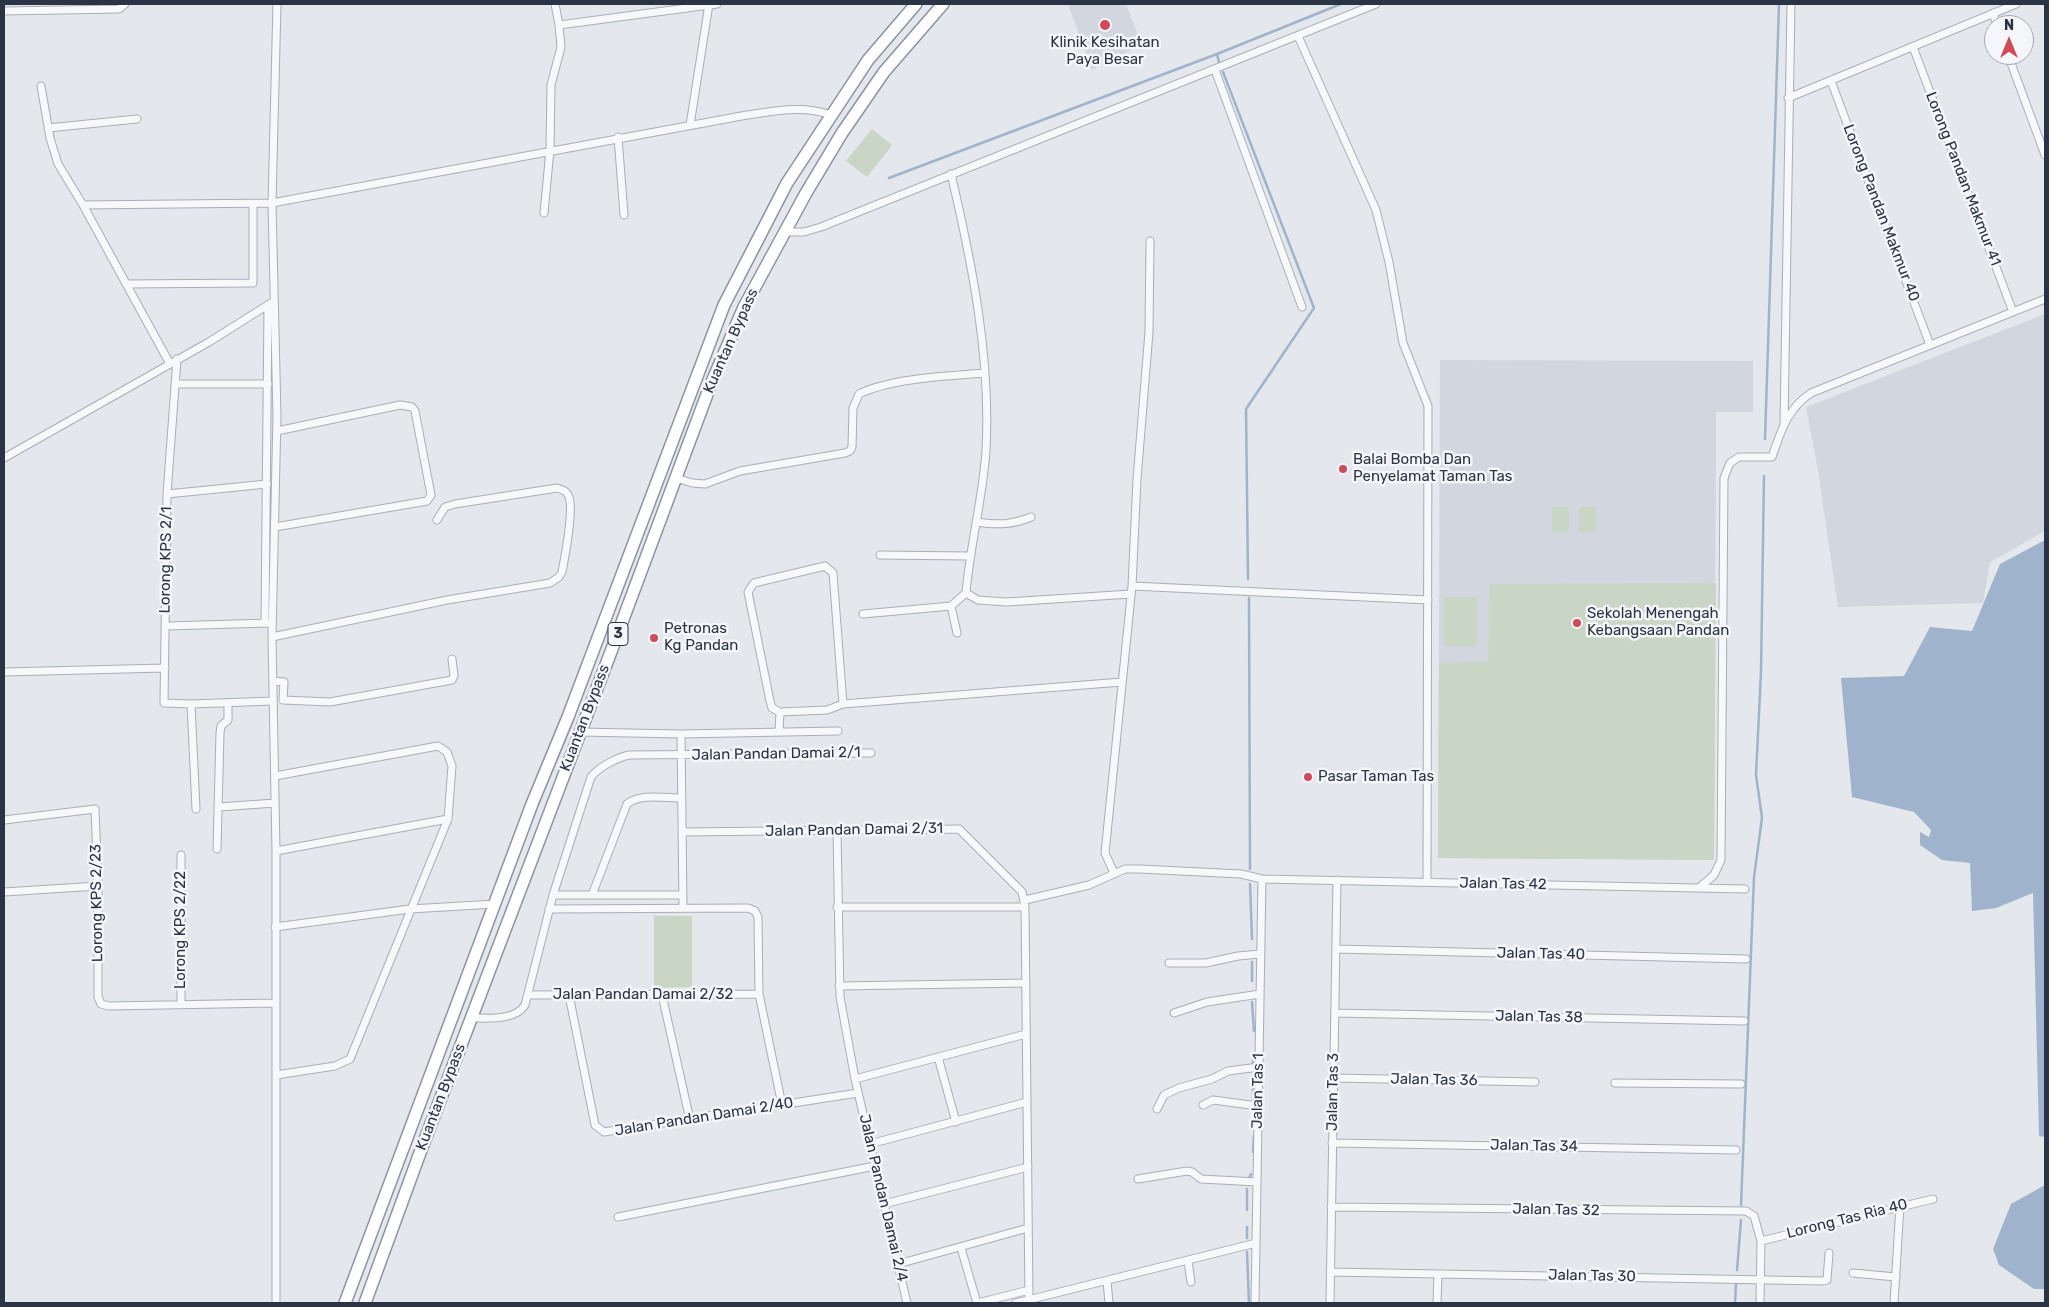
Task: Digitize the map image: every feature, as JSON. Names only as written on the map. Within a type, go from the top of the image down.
[{"type":"highway","name":"Kuantan Bypass","points":[[345,1303],[495,904],[724,306],[788,183],[831,115],[868,60],[916,4]]},
{"type":"highway","name":"Kuantan Bypass","points":[[365,1303],[709,389],[744,307],[784,232],[842,133],[884,72],[943,4]]},
{"type":"street","points":[[4,11],[87,7],[119,10],[125,4]]},
{"type":"street","points":[[276,1303],[276,851],[272,637],[274,622],[277,431],[276,300],[272,203],[277,4]]},
{"type":"street","points":[[544,213],[550,150],[550,92],[560,58],[559,25],[555,4]]},
{"type":"street","points":[[559,25],[700,4],[717,4]]},
{"type":"street","points":[[690,125],[708,4]]},
{"type":"street","points":[[784,232],[804,232],[822,227],[1376,4]]},
{"type":"street","points":[[1784,423],[1791,4]]},
{"type":"street","points":[[1788,98],[2016,4]]},
{"type":"street","points":[[1298,36],[1376,210],[1389,262],[1403,343],[1427,399],[1427,882]]},
{"type":"street","name":"Lorong Pandan Makmur 41","points":[[1913,47],[2013,312]]},
{"type":"street","points":[[2012,65],[2045,156]]},
{"type":"street","points":[[1216,70],[1302,307]]},
{"type":"street","name":"Lorong Pandan Makmur 40","points":[[1831,81],[1930,345]]},
{"type":"street","points":[[41,86],[48,128],[58,164],[83,204],[170,364]]},
{"type":"street","points":[[83,204],[272,203],[690,125],[798,109],[816,110],[831,115]]},
{"type":"street","points":[[48,128],[137,119]]},
{"type":"street","points":[[618,137],[624,215]]},
{"type":"street","points":[[863,614],[951,606],[966,593],[969,556],[976,522],[986,448],[985,373],[967,248],[951,174]]},
{"type":"street","points":[[126,284],[253,283],[253,204]]},
{"type":"street","points":[[1114,872],[1106,853],[1132,590],[1137,479],[1149,332],[1150,241]]},
{"type":"street","points":[[1698,888],[1714,875],[1721,860],[1725,472],[1730,463],[1739,457],[1772,457],[1784,423],[1800,400],[1811,393],[2045,299]]},
{"type":"street","points":[[4,458],[170,364],[276,300]]},
{"type":"street","points":[[265,623],[268,305]]},
{"type":"street","name":"Lorong KPS 2/1","points":[[177,359],[167,494],[164,703],[191,704]]},
{"type":"street","points":[[676,478],[692,483],[704,484],[740,471],[845,453],[850,451],[852,447],[853,408],[859,394],[888,385],[932,378],[985,373]]},
{"type":"street","points":[[175,384],[268,384]]},
{"type":"street","points":[[275,527],[427,501],[431,495],[415,411],[412,407],[400,405],[277,431]]},
{"type":"street","points":[[167,494],[267,484]]},
{"type":"street","points":[[272,637],[447,600],[550,583],[559,577],[562,572],[570,498],[565,491],[557,488],[455,504],[445,507],[436,520]]},
{"type":"street","points":[[976,522],[999,525],[1016,524],[1031,517]]},
{"type":"street","points":[[880,555],[969,556]]},
{"type":"street","points":[[843,704],[833,573],[825,566],[754,583],[748,592],[770,701],[772,708],[780,712],[827,710],[843,704],[1122,682]]},
{"type":"street","points":[[966,593],[978,600],[1007,602],[1132,590],[1428,600]]},
{"type":"street","points":[[951,606],[957,632]]},
{"type":"street","points":[[166,626],[274,622]]},
{"type":"street","points":[[273,681],[284,682],[283,700],[330,702],[452,680],[454,676],[452,659]]},
{"type":"street","points":[[4,672],[165,668]]},
{"type":"street","points":[[196,809],[191,704],[273,701]]},
{"type":"street","points":[[217,849],[220,733],[222,726],[228,720],[228,703]]},
{"type":"street","points":[[779,732],[780,712]]},
{"type":"street","points":[[579,732],[681,734],[838,731]]},
{"type":"street","points":[[681,734],[683,908]]},
{"type":"street","points":[[275,776],[438,746],[447,752],[452,766],[448,819],[350,1059],[335,1066],[276,1074]]},
{"type":"street","name":"Jalan Pandan Damai 2/1","points":[[528,996],[553,895],[591,778],[595,772],[629,755],[871,753]]},
{"type":"street","points":[[592,895],[627,804],[632,800],[640,798],[682,798]]},
{"type":"street","points":[[219,807],[275,803]]},
{"type":"street","name":"Lorong KPS 2/23","points":[[4,820],[95,809],[98,886],[98,996],[101,1004],[109,1006],[181,1005]]},
{"type":"street","points":[[276,851],[448,819]]},
{"type":"street","name":"Jalan Pandan Damai 2/31","points":[[682,832],[959,829],[1022,892],[1025,904]]},
{"type":"street","name":"Jalan Pandan Damai 2/4","points":[[837,830],[839,986],[858,1093],[907,1303]]},
{"type":"street","name":"Lorong KPS 2/22","points":[[181,855],[181,1005]]},
{"type":"street","name":"Jalan Tas 42","points":[[837,907],[1025,904],[1089,885],[1114,872],[1140,868],[1241,874],[1262,879],[1745,889]]},
{"type":"street","name":"Jalan Tas 1","points":[[1255,1303],[1262,879]]},
{"type":"street","name":"Jalan Tas 3","points":[[1330,1303],[1337,880]]},
{"type":"street","points":[[4,892],[98,886]]},
{"type":"street","points":[[553,895],[683,895]]},
{"type":"street","points":[[275,927],[410,910],[495,904]]},
{"type":"street","points":[[1025,904],[1029,1300]]},
{"type":"street","points":[[549,909],[748,908],[755,911],[758,917],[758,994],[782,1104]]},
{"type":"street","name":"Jalan Tas 40","points":[[1336,949],[1746,958]]},
{"type":"street","points":[[1169,963],[1206,963],[1238,956],[1260,954]]},
{"type":"street","points":[[839,986],[1026,983]]},
{"type":"street","name":"Jalan Pandan Damai 2/32","points":[[528,996],[758,994]]},
{"type":"street","points":[[1174,1013],[1208,1002],[1260,994]]},
{"type":"street","name":"Jalan Pandan Damai 2/40","points":[[569,995],[595,1125],[598,1130],[604,1132],[690,1120],[858,1093]]},
{"type":"street","points":[[662,995],[690,1120]]},
{"type":"street","points":[[472,1018],[498,1018],[518,1013],[525,1005],[528,996]]},
{"type":"street","points":[[181,1005],[275,1003]]},
{"type":"street","name":"Jalan Tas 38","points":[[1334,1013],[1744,1021]]},
{"type":"street","points":[[855,1079],[1026,1034]]},
{"type":"street","points":[[938,1057],[956,1122]]},
{"type":"street","points":[[1156,1108],[1160,1100],[1168,1092],[1212,1079],[1228,1071],[1259,1067]]},
{"type":"street","name":"Jalan Tas 36","points":[[1334,1078],[1534,1082]]},
{"type":"street","points":[[1615,1083],[1741,1084]]},
{"type":"street","points":[[1203,1105],[1213,1100],[1258,1106]]},
{"type":"street","points":[[870,1144],[1027,1102]]},
{"type":"street","name":"Jalan Tas 34","points":[[1332,1143],[1736,1150]]},
{"type":"street","points":[[618,1217],[875,1166]]},
{"type":"street","points":[[884,1204],[1028,1167]]},
{"type":"street","points":[[1138,1179],[1192,1172],[1201,1179],[1257,1182]]},
{"type":"street","name":"Lorong Tas Ria 40","points":[[1761,1241],[1933,1199]]},
{"type":"street","points":[[1894,1303],[1900,1206]]},
{"type":"street","name":"Jalan Tas 32","points":[[1331,1207],[1746,1211],[1754,1216],[1761,1241],[1760,1303]]},
{"type":"street","points":[[898,1264],[1028,1228]]},
{"type":"street","points":[[1016,1303],[1256,1244]]},
{"type":"street","points":[[961,1248],[977,1303],[1029,1290]]},
{"type":"street","name":"Jalan Tas 30","points":[[1330,1272],[1827,1280],[1830,1253]]},
{"type":"street","points":[[1188,1261],[1191,1282]]},
{"type":"street","points":[[1437,1303],[1438,1274]]},
{"type":"street","points":[[1853,1274],[1896,1277]]},
{"type":"street","points":[[1107,1281],[1109,1303]]},
{"type":"shaded area","name":"Klinik Kesihatan Paya Besar","points":[[1068,4],[1126,4],[1142,45],[1092,70]]},
{"type":"shaded area","points":[[2045,314],[2045,531],[1990,562],[1983,603],[1838,607],[1818,471],[1806,407]]},
{"type":"shaded area","name":"Sekolah Menengah Kebangsaan Pandan","points":[[1440,360],[1753,361],[1753,412],[1716,412],[1714,860],[1438,858]]},
{"type":"green space","points":[[872,129],[892,145],[867,177],[846,161]]},
{"type":"green space","points":[[1552,507],[1569,507],[1569,532],[1552,532]]},
{"type":"green space","points":[[1579,507],[1596,507],[1596,532],[1579,532]]},
{"type":"green space","points":[[1716,583],[1714,860],[1438,858],[1439,663],[1488,662],[1489,584]]},
{"type":"green space","points":[[1444,597],[1477,597],[1477,646],[1444,646]]},
{"type":"green space","points":[[654,916],[692,916],[692,987],[654,988]]},
{"type":"water","points":[[2045,540],[2045,1137],[2039,1136],[2033,893],[1996,908],[1972,911],[1970,863],[1942,860],[1920,845],[1920,832],[1929,837],[1931,830],[1914,812],[1852,797],[1841,678],[1904,676],[1930,627],[1972,631],[2000,564]]},
{"type":"water","points":[[2045,1185],[2045,1289],[2034,1289],[1999,1265],[1993,1249],[2011,1204]]},
{"type":"waterway","points":[[889,178],[1217,54],[1341,4]]},
{"type":"waterway","points":[[1765,439],[1779,4]]},
{"type":"waterway","points":[[1217,54],[1219,62]]},
{"type":"waterway","points":[[1223,72],[1314,308],[1246,409],[1248,579]]},
{"type":"waterway","points":[[1741,1205],[1754,877],[1762,818],[1756,775],[1761,672],[1764,476]]},
{"type":"waterway","points":[[1249,598],[1250,869]]},
{"type":"waterway","points":[[1250,884],[1252,939]]},
{"type":"waterway","points":[[1252,962],[1252,981]]},
{"type":"waterway","points":[[1252,1002],[1254,1031]]},
{"type":"waterway","points":[[1253,1055],[1253,1065]]},
{"type":"waterway","points":[[1253,1075],[1253,1102]]},
{"type":"waterway","points":[[1253,1110],[1256,1118]]},
{"type":"waterway","points":[[1253,1152],[1254,1136]]},
{"type":"waterway","points":[[1248,1180],[1251,1174]]},
{"type":"waterway","points":[[1247,1189],[1247,1210]]},
{"type":"waterway","points":[[1737,1270],[1741,1220]]},
{"type":"waterway","points":[[1247,1227],[1247,1238]]},
{"type":"waterway","points":[[1247,1252],[1249,1303]]},
{"type":"waterway","points":[[1735,1303],[1736,1283]]},
{"type":"place","name":"Klinik Kesihatan Paya Besar","points":[[1105,25]]},
{"type":"place","name":"Balai Bomba Dan Penyelamat Taman Tas","points":[[1343,469]]},
{"type":"place","name":"Sekolah Menengah Kebangsaan Pandan","points":[[1577,623]]},
{"type":"place","name":"Petronas Kg Pandan","points":[[654,638]]},
{"type":"place","name":"Pasar Taman Tas","points":[[1308,777]]}]
